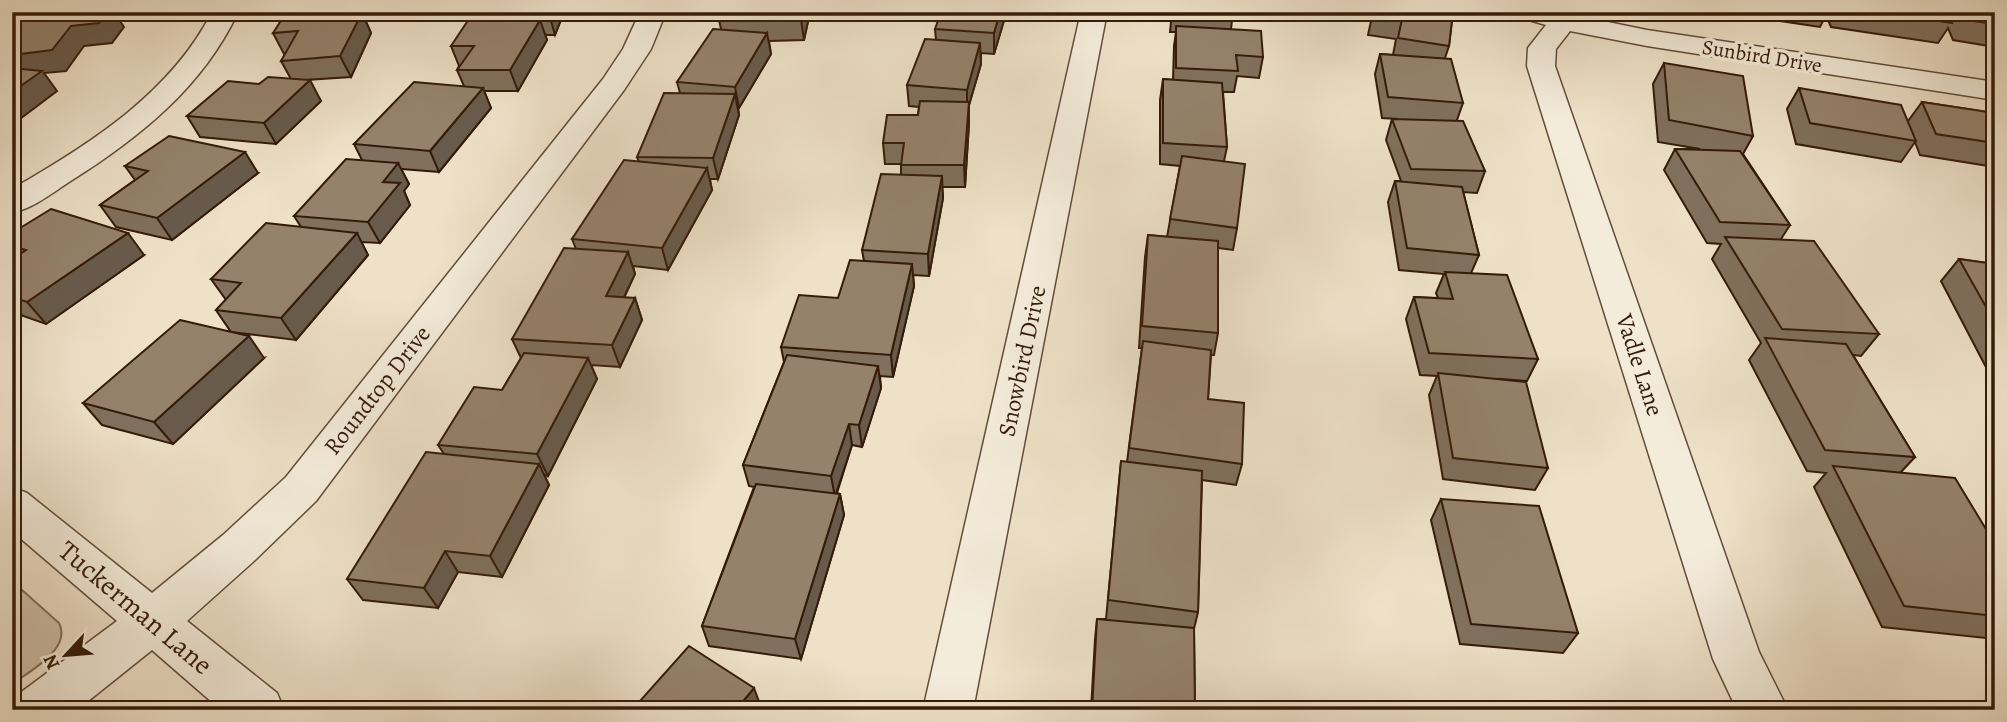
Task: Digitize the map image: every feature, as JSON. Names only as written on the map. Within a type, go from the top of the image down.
[{"type":"street","points":[[12,203],[79,161],[154,103],[206,48],[225,12]]},
{"type":"street","name":"Roundtop Drive","points":[[38,710],[256,534],[301,488],[614,84],[637,50],[653,12]]},
{"type":"street","name":"Snowbird Drive","points":[[948,710],[1094,12]]},
{"type":"street","name":"Sunbird Drive","points":[[1547,17],[1647,38],[1995,91]]},
{"type":"street","name":"Vadle Lane","points":[[1547,17],[1541,65],[1737,659],[1763,710]]},
{"type":"street","name":"Tuckerman Lane","points":[[12,505],[259,710]]},
{"type":"shaded area","points":[[12,581],[59,623],[61,633],[55,650],[12,684]]},
{"type":"building","points":[[107,12],[99,23],[71,26],[52,50],[12,55],[12,33],[26,15]]},
{"type":"building","points":[[485,12],[550,12],[483,17]]},
{"type":"building","points":[[722,12],[803,12],[801,20],[719,20]]},
{"type":"building","points":[[941,12],[1000,12],[994,33],[935,29]]},
{"type":"building","points":[[1181,12],[1233,12],[1233,17]]},
{"type":"building","points":[[1373,12],[1453,12],[1449,46],[1398,38],[1402,19]]},
{"type":"building","points":[[1880,12],[1947,12],[1952,23]]},
{"type":"building","points":[[1964,12],[1995,12],[1995,24],[1967,20]]},
{"type":"building","points":[[362,13],[340,56],[281,61],[298,31],[273,33],[282,19]]},
{"type":"building","points":[[469,19],[540,20],[510,70],[457,70],[474,46],[451,46]]},
{"type":"building","points":[[1176,26],[1261,31],[1263,57],[1236,55],[1238,71],[1176,68]]},
{"type":"building","points":[[713,29],[767,33],[735,87],[677,82]]},
{"type":"building","points":[[925,39],[980,43],[967,90],[907,85]]},
{"type":"building","points":[[1380,54],[1451,59],[1463,103],[1388,97]]},
{"type":"building","points":[[1664,63],[1743,76],[1753,136],[1669,120]]},
{"type":"building","points":[[12,68],[42,71],[12,92]]},
{"type":"building","points":[[268,77],[310,80],[264,123],[187,116],[228,81],[259,84]]},
{"type":"building","points":[[1163,79],[1222,83],[1227,147],[1163,143]]},
{"type":"building","points":[[414,82],[483,88],[430,151],[354,144]]},
{"type":"building","points":[[1799,88],[1901,105],[1916,141],[1810,123]]},
{"type":"building","points":[[664,93],[735,94],[713,158],[637,157]]},
{"type":"building","points":[[920,101],[969,102],[964,165],[901,165],[904,143],[883,143],[887,115],[918,115]]},
{"type":"building","points":[[1922,102],[1995,113],[1995,143],[1936,134]]},
{"type":"building","points":[[1392,119],[1463,121],[1485,171],[1411,169]]},
{"type":"building","points":[[169,136],[245,152],[157,218],[100,205],[148,171],[125,166]]},
{"type":"building","points":[[1675,149],[1740,151],[1790,225],[1720,222]]},
{"type":"building","points":[[1182,156],[1245,164],[1237,228],[1170,219]]},
{"type":"building","points":[[346,159],[398,163],[383,182],[400,183],[368,222],[294,216]]},
{"type":"building","points":[[624,160],[707,168],[662,248],[572,239]]},
{"type":"building","points":[[881,174],[942,176],[928,254],[862,250]]},
{"type":"building","points":[[1395,181],[1462,187],[1479,255],[1407,248]]},
{"type":"building","points":[[51,209],[128,233],[27,302],[12,297],[12,259],[26,250],[12,246],[12,233]]},
{"type":"building","points":[[266,223],[357,233],[281,318],[216,310],[241,283],[211,279]]},
{"type":"building","points":[[1148,235],[1218,241],[1218,333],[1142,326]]},
{"type":"building","points":[[1725,237],[1814,241],[1879,334],[1782,329]]},
{"type":"building","points":[[564,248],[628,252],[606,296],[635,298],[612,345],[512,339]]},
{"type":"building","points":[[1959,259],[1995,264],[1995,323]]},
{"type":"building","points":[[850,260],[912,264],[891,355],[781,347],[799,295],[838,298]]},
{"type":"building","points":[[1445,272],[1507,275],[1538,359],[1429,353],[1414,297],[1453,299]]},
{"type":"building","points":[[180,320],[249,336],[154,422],[83,403]]},
{"type":"building","points":[[1765,338],[1846,344],[1915,457],[1825,450]]},
{"type":"building","points":[[1143,341],[1211,350],[1208,399],[1244,403],[1242,464],[1129,448]]},
{"type":"building","points":[[524,353],[588,358],[537,454],[438,445],[474,387],[502,390]]},
{"type":"building","points":[[787,355],[878,366],[859,425],[849,424],[831,476],[743,465]]},
{"type":"building","points":[[1438,373],[1526,382],[1548,468],[1453,458]]},
{"type":"building","points":[[426,452],[539,464],[490,556],[445,551],[424,588],[347,579]]},
{"type":"building","points":[[1121,461],[1202,471],[1198,612],[1108,600]]},
{"type":"building","points":[[1833,466],[1955,478],[1995,544],[1995,616],[1904,606]]},
{"type":"building","points":[[756,484],[840,494],[795,639],[702,626]]},
{"type":"building","points":[[1441,499],[1539,506],[1578,633],[1471,624]]},
{"type":"building","points":[[1097,619],[1194,628],[1195,710],[1092,710]]},
{"type":"building","points":[[689,646],[754,688],[736,710],[632,710]]},
{"type":"building","points":[[1593,703],[1599,710],[1581,710]]}]
